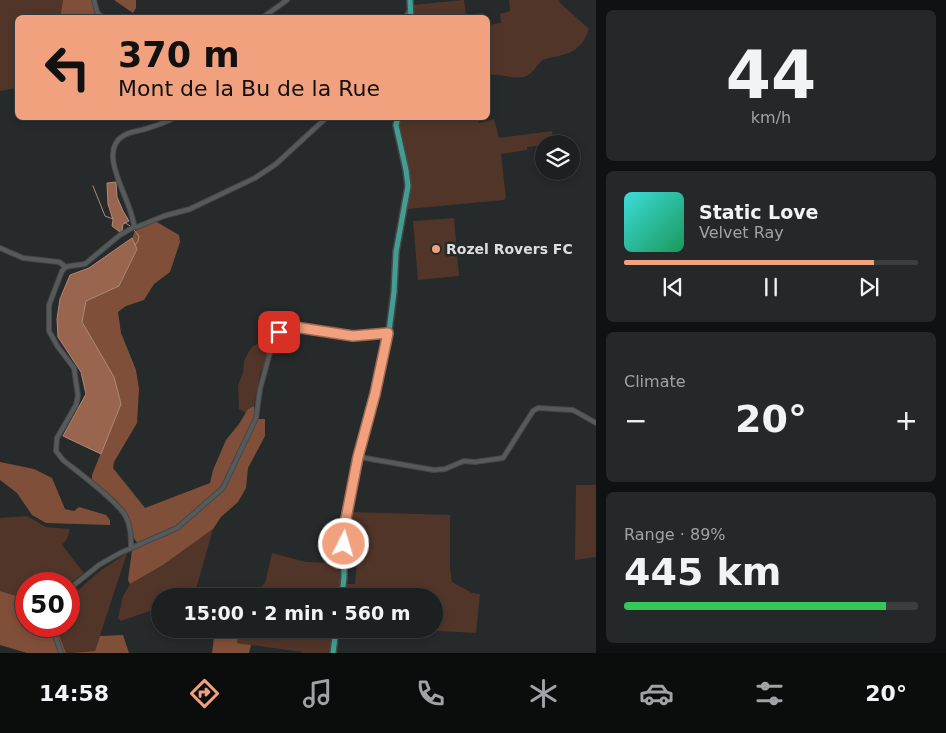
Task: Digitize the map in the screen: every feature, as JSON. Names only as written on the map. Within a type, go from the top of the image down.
[{"type":"main road","points":[[410,0],[411,15]]},
{"type":"main road","points":[[343,588],[344,529],[358,457],[375,394],[388,333],[394,292],[396,252],[408,186],[396,125],[397,120]]},
{"type":"main road","points":[[333,653],[335,638]]},
{"type":"street","points":[[94,0],[97,12],[100,15]]},
{"type":"street","points":[[266,15],[287,0]]},
{"type":"street","points":[[407,15],[410,10]]},
{"type":"street","points":[[134,226],[115,170],[112,153],[118,139],[126,134],[169,120]]},
{"type":"street","points":[[131,548],[130,527],[126,515],[56,452],[58,438],[76,405],[78,396],[74,368],[58,347],[49,330],[49,306],[62,271],[66,267],[85,264],[134,226],[136,227],[164,216],[190,209],[255,178],[276,164],[324,120]]},
{"type":"street","points":[[0,248],[23,258],[59,262],[66,267]]},
{"type":"street","points":[[80,580],[99,565],[131,548],[177,528],[223,488],[256,418],[260,389],[279,332],[295,327],[353,336],[388,333]]},
{"type":"street","points":[[358,457],[434,470],[445,469],[464,461],[475,462],[503,458],[533,411],[538,408],[573,410],[596,422]]},
{"type":"street","points":[[56,637],[61,653]]},
{"type":"shaded area","points":[[0,0],[63,0],[60,15],[15,15],[15,88],[0,91]]},
{"type":"shaded area","points":[[63,0],[93,0],[94,10],[98,15],[60,15]]},
{"type":"shaded area","points":[[114,0],[136,0],[136,8],[133,13]]},
{"type":"shaded area","points":[[464,0],[466,15],[413,15],[412,5]]},
{"type":"shaded area","points":[[509,0],[559,0],[589,29],[583,42],[576,49],[567,54],[543,60],[527,76],[490,75],[490,25],[501,23],[500,14],[510,11]]},
{"type":"shaded area","points":[[483,13],[484,15],[466,15]]},
{"type":"shaded area","points":[[494,119],[499,138],[552,131],[553,135],[535,135],[535,146],[527,147],[527,150],[501,154],[506,198],[504,200],[408,209],[406,208],[409,185],[399,125],[400,120],[478,120],[479,123]]},
{"type":"shaded area","points":[[116,182],[117,197],[129,221],[123,224],[122,231],[120,232],[112,226],[113,220],[108,204],[107,183]]},
{"type":"shaded area","name":"Rozel Rovers FC","points":[[454,218],[459,276],[418,280],[413,221]]},
{"type":"shaded area","points":[[155,221],[179,235],[180,242],[170,272],[154,284],[144,300],[126,306],[118,312],[121,333],[136,370],[139,389],[137,423],[114,462],[113,468],[145,508],[210,483],[213,470],[226,440],[248,409],[254,406],[254,417],[219,490],[176,526],[138,543],[134,537],[129,517],[124,509],[92,480],[92,475],[121,403],[82,322],[86,301],[120,285],[137,249],[132,238],[135,231]]},
{"type":"shaded area","points":[[132,238],[137,249],[119,286],[86,301],[82,322],[114,377],[121,404],[101,454],[63,436],[86,394],[81,372],[58,337],[57,319],[60,299],[70,275],[89,268]]},
{"type":"shaded area","points":[[273,337],[275,338],[260,374],[254,406],[248,409],[246,413],[239,409],[238,385],[243,373],[244,361],[253,346]]},
{"type":"shaded area","points":[[257,419],[265,419],[265,436],[248,468],[246,488],[238,502],[221,517],[213,529],[163,565],[130,584],[128,580],[132,550],[178,529],[224,489]]},
{"type":"shaded area","points":[[0,462],[34,469],[52,478],[65,509],[74,511],[79,507],[106,515],[110,520],[110,525],[46,523],[32,515],[17,493],[0,480]]},
{"type":"shaded area","points":[[576,485],[596,485],[596,557],[575,560]]},
{"type":"shaded area","points":[[351,512],[450,515],[450,567],[452,582],[472,593],[480,594],[476,633],[443,631],[443,588],[345,588],[345,584],[355,584],[357,561],[346,560],[346,533]]},
{"type":"shaded area","points":[[27,516],[46,527],[70,529],[67,539],[62,545],[84,573],[80,576],[80,572],[15,572],[15,596],[0,591],[0,518]]},
{"type":"shaded area","points":[[213,529],[196,588],[151,588],[151,611],[121,621],[118,618],[123,596],[130,584],[163,565]]},
{"type":"shaded area","points":[[127,553],[95,651],[66,653],[60,637],[80,637],[80,588],[101,570]]},
{"type":"shaded area","points":[[272,553],[306,562],[342,563],[340,588],[260,588],[265,583]]},
{"type":"shaded area","points":[[0,591],[15,596],[15,637],[60,637],[66,653],[27,653],[0,645]]},
{"type":"shaded area","points":[[123,635],[129,653],[70,653],[95,651],[100,636]]},
{"type":"shaded area","points":[[214,638],[238,638],[237,643],[251,645],[249,653],[212,653]]},
{"type":"shaded area","points":[[238,638],[333,638],[330,653],[303,653],[237,643]]},
{"type":"waterway","points":[[93,186],[105,216],[113,219]]},
{"type":"waterway","points":[[124,222],[130,226]]},
{"type":"waterway","points":[[134,230],[139,236],[135,245]]},
{"type":"place","name":"Rozel Rovers FC","points":[[436,249]]},
{"type":"route","points":[[279,332],[295,327],[353,336],[388,333],[387,347],[358,457],[344,529],[344,544]]}]
